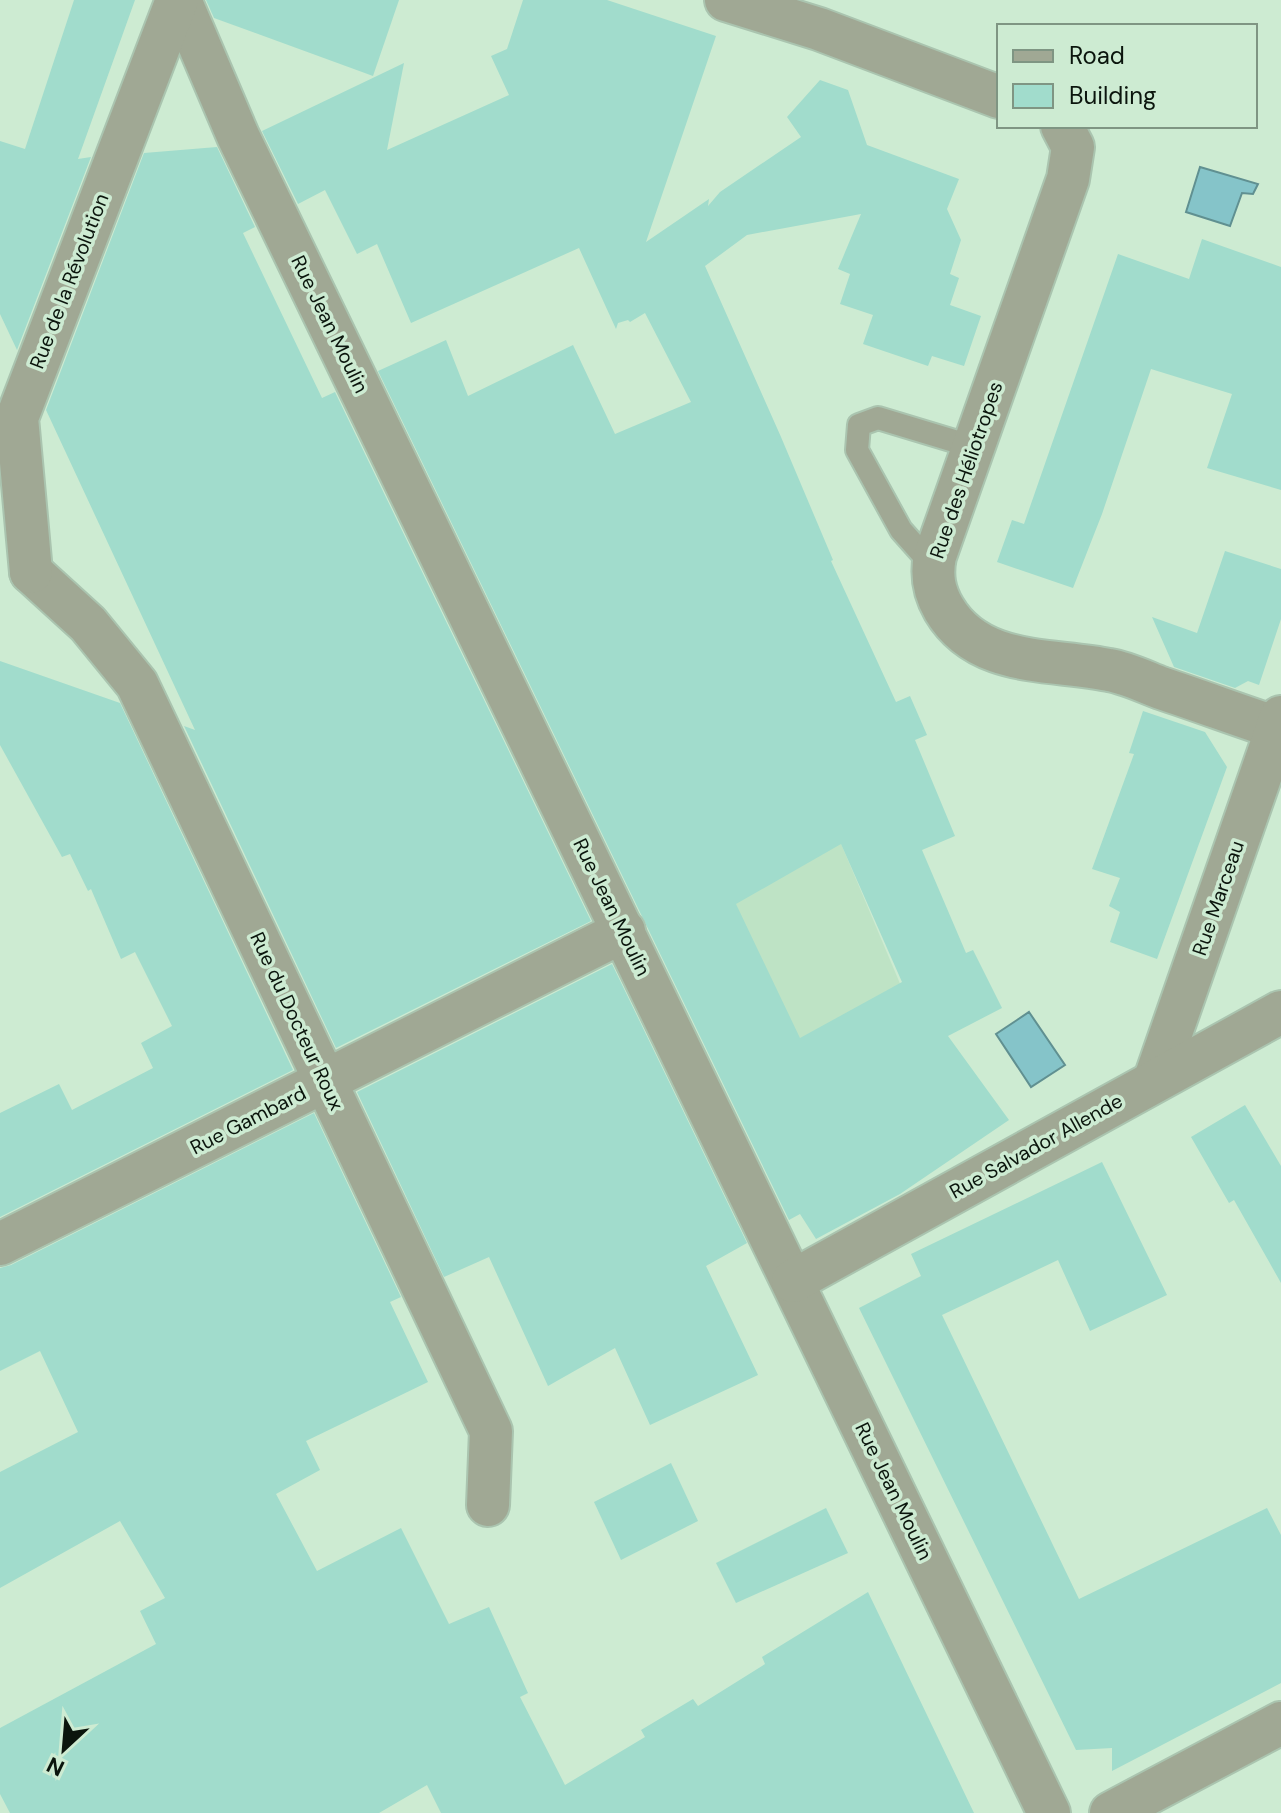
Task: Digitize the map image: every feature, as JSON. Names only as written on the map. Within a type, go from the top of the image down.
[{"type":"street","name":"Rue de la Révolution","points":[[15,581],[17,418],[178,0]]},
{"type":"street","name":"Rue Jean Moulin","points":[[178,0],[238,136],[1049,1813]]},
{"type":"street","points":[[726,0],[824,14],[997,96]]},
{"type":"street","name":"Rue des Héliotropes","points":[[1063,128],[1073,147],[1068,179],[933,566],[937,597],[951,621],[970,638],[1000,653],[1032,661],[1111,670],[1279,722]]},
{"type":"street","name":"Rue du Docteur Roux","points":[[15,581],[88,624],[137,684],[491,1431],[488,1505]]},
{"type":"street","name":"Rue Marceau","points":[[1155,1079],[1279,722]]},
{"type":"street","name":"Rue Gambard","points":[[0,1244],[624,931]]},
{"type":"street","name":"Rue Salvador Allende","points":[[793,1281],[1281,1012]]},
{"type":"street","points":[[1111,1813],[1281,1723]]},
{"type":"lane","points":[[933,566],[901,530],[857,450],[859,425],[878,418],[974,447]]},
{"type":"shaded area","points":[[826,808],[920,1031],[762,1133],[717,866]]},
{"type":"water","points":[[1200,167],[1258,184],[1253,194],[1242,193],[1230,226],[1186,212]]},
{"type":"water","points":[[1029,1012],[1065,1065],[1031,1087],[996,1034]]},
{"type":"building","points":[[74,0],[135,0],[78,159],[91,157],[17,350],[0,314],[0,141],[25,149]]},
{"type":"building","points":[[206,0],[399,0],[373,76],[214,18]]},
{"type":"building","points":[[523,0],[607,0],[716,36],[646,242],[709,199],[708,206],[720,192],[801,137],[787,117],[820,80],[848,90],[867,145],[959,179],[947,209],[961,240],[950,274],[959,278],[950,305],[981,316],[964,366],[932,356],[928,366],[863,344],[873,315],[840,304],[850,274],[838,269],[861,214],[747,235],[705,266],[781,437],[831,561],[896,702],[910,696],[927,735],[915,740],[955,836],[922,850],[966,953],[973,950],[1002,1008],[948,1036],[1009,1120],[900,1194],[816,1239],[800,1214],[789,1220],[378,371],[446,340],[468,396],[573,345],[615,434],[691,402],[645,313],[630,322],[618,323],[616,329],[579,248],[411,323],[377,244],[357,254],[325,190],[298,204],[262,131],[404,63],[387,150],[509,95],[491,56],[507,49]],"holes":[[[841,844],[902,982],[800,1038],[736,904]]]},
{"type":"building","points":[[217,147],[255,227],[243,233],[322,398],[335,392],[591,921],[336,1048],[184,726],[195,730],[46,410],[144,153]]},
{"type":"building","points":[[1202,239],[1281,267],[1281,490],[1207,468],[1232,394],[1151,369],[1102,514],[1073,588],[997,562],[1012,520],[1024,524],[1118,254],[1189,279]]},
{"type":"building","points":[[1225,551],[1281,569],[1281,619],[1259,685],[1248,681],[1235,688],[1174,667],[1152,617],[1197,633]]},
{"type":"building","points":[[0,661],[120,703],[293,1070],[0,1217],[0,1113],[59,1084],[72,1110],[153,1068],[141,1043],[172,1026],[135,952],[121,959],[91,889],[88,891],[70,854],[62,857],[0,745]]},
{"type":"building","points":[[1143,711],[1205,732],[1227,767],[1157,959],[1110,942],[1120,912],[1109,906],[1120,878],[1092,869],[1134,754],[1129,753]]},
{"type":"building","points":[[612,964],[747,1243],[706,1266],[758,1375],[650,1425],[615,1348],[548,1386],[489,1257],[444,1277],[357,1092]]},
{"type":"building","points":[[1245,1105],[1281,1166],[1281,1283],[1234,1200],[1229,1203],[1191,1137]]},
{"type":"building","points":[[314,1113],[401,1297],[390,1302],[428,1382],[306,1441],[320,1470],[276,1494],[317,1571],[401,1528],[449,1624],[489,1607],[528,1693],[520,1697],[565,1785],[645,1737],[641,1730],[693,1699],[698,1706],[765,1664],[762,1657],[868,1592],[974,1813],[441,1813],[427,1785],[379,1813],[10,1813],[0,1794],[0,1728],[156,1644],[140,1611],[165,1598],[120,1521],[0,1588],[0,1472],[78,1432],[40,1351],[0,1371],[0,1268]]},
{"type":"building","points":[[1102,1162],[1167,1295],[1090,1331],[1058,1260],[942,1315],[1079,1599],[1267,1508],[1281,1535],[1281,1683],[1112,1771],[1112,1748],[1076,1750],[859,1308],[921,1276],[911,1254]]},
{"type":"building","points":[[671,1463],[698,1521],[621,1560],[594,1502]]},
{"type":"building","points":[[826,1508],[848,1553],[736,1603],[716,1563]]}]
